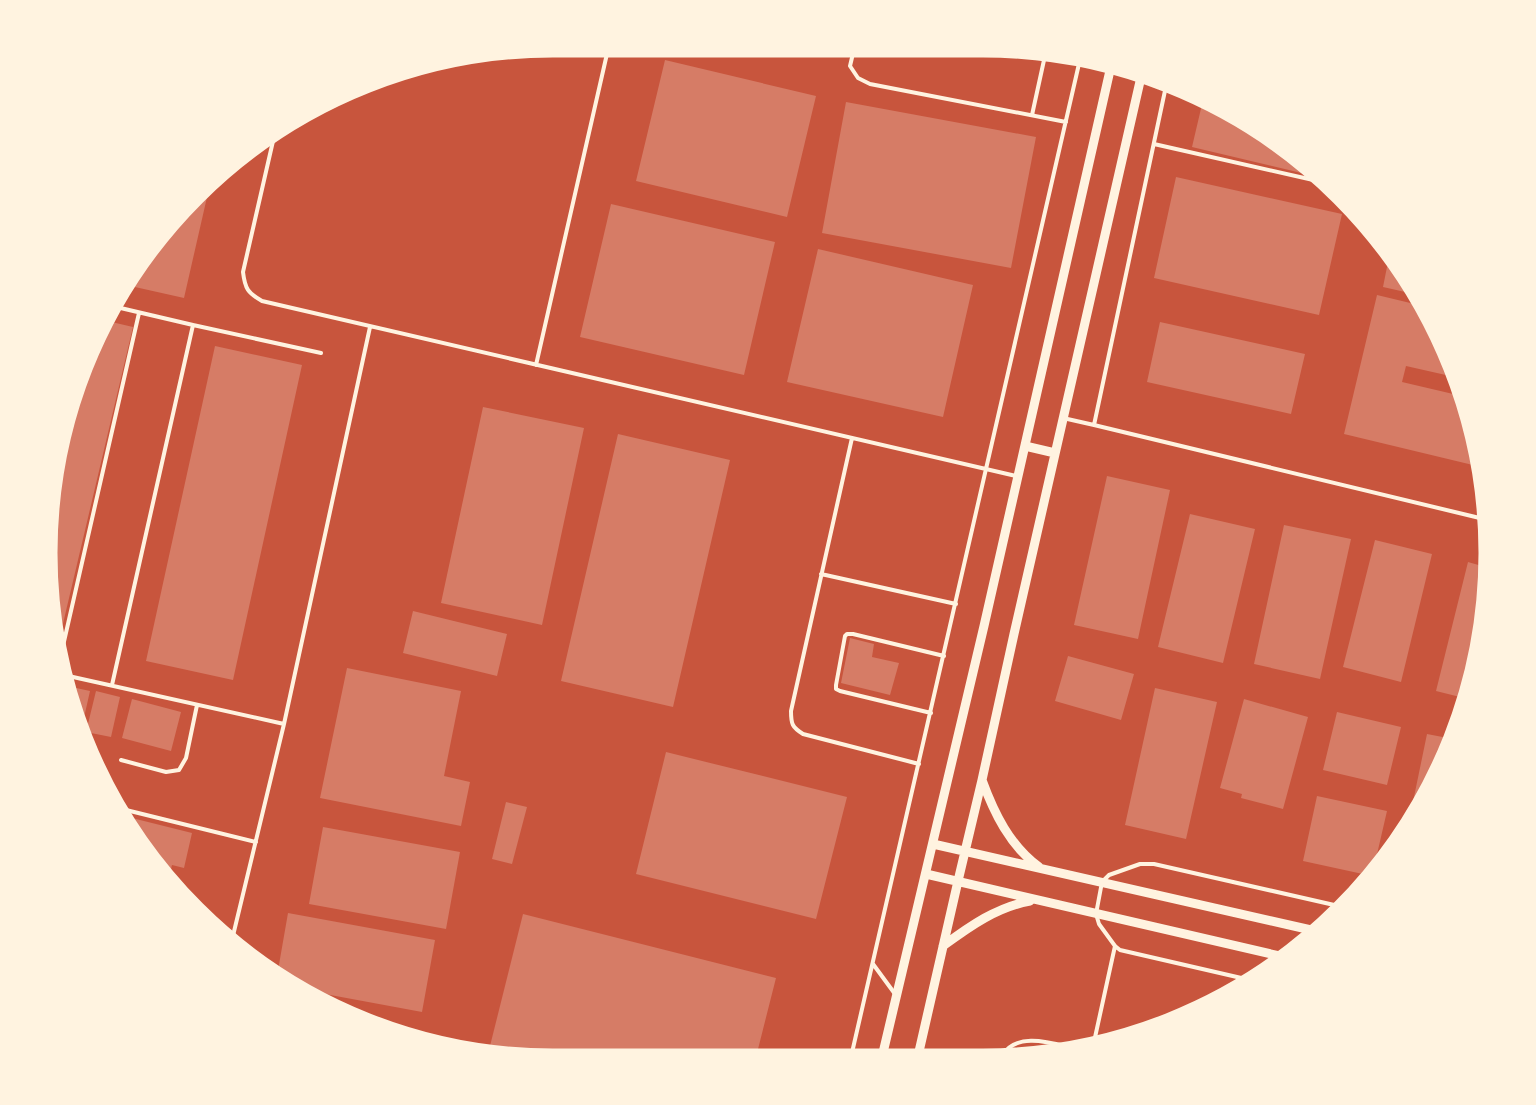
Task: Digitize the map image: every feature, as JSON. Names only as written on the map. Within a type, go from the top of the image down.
[{"type":"street","points":[[884,1050],[1018,477],[1110,72]]},
{"type":"street","points":[[919,1050],[1140,81]]},
{"type":"street","points":[[1025,446],[1055,453]]},
{"type":"street","points":[[982,780],[995,813],[1013,841],[1030,860],[1043,869]]},
{"type":"street","points":[[933,844],[1307,929]]},
{"type":"street","points":[[926,874],[1275,955]]},
{"type":"street","points":[[943,946],[975,923],[1001,909],[1036,900]]},
{"type":"lane","points":[[536,365],[606,56]]},
{"type":"lane","points":[[852,56],[850,66],[858,78],[870,84],[1066,122]]},
{"type":"lane","points":[[1032,115],[1044,60]]},
{"type":"lane","points":[[853,1050],[1079,65]]},
{"type":"lane","points":[[1094,425],[1166,90]]},
{"type":"lane","points":[[273,141],[243,272],[245,285],[250,295],[262,301],[1018,477]]},
{"type":"lane","points":[[1154,144],[1312,180]]},
{"type":"lane","points":[[120,308],[321,353]]},
{"type":"lane","points":[[64,642],[139,313]]},
{"type":"lane","points":[[112,685],[193,325]]},
{"type":"lane","points":[[234,933],[284,724],[370,327]]},
{"type":"lane","points":[[1063,418],[1479,518]]},
{"type":"lane","points":[[852,438],[791,711],[791,723],[803,734],[919,764]]},
{"type":"lane","points":[[822,574],[956,603]]},
{"type":"lane","points":[[931,713],[836,689],[845,636],[853,634],[944,656]]},
{"type":"lane","points":[[71,676],[284,724]]},
{"type":"lane","points":[[121,760],[166,771],[179,770],[186,758],[197,705]]},
{"type":"lane","points":[[128,810],[255,842]]},
{"type":"lane","points":[[1240,978],[1125,952],[1115,946],[1096,914],[1102,882],[1109,875],[1140,864],[1154,864],[1334,905]]},
{"type":"lane","points":[[1095,1037],[1115,946]]},
{"type":"lane","points":[[873,963],[896,994]]},
{"type":"lane","points":[[1007,1049],[1026,1041],[1054,1044]]},
{"type":"building","points":[[665,60],[816,96],[787,217],[636,181]]},
{"type":"building","points":[[846,102],[1036,137],[1011,268],[822,233]]},
{"type":"building","points":[[1202,106],[1260,139],[1305,174],[1192,147]]},
{"type":"building","points":[[1176,177],[1342,214],[1319,315],[1154,278]]},
{"type":"building","points":[[207,195],[184,298],[133,286],[158,250]]},
{"type":"building","points":[[611,204],[775,242],[744,375],[580,337]]},
{"type":"building","points":[[818,249],[973,285],[943,417],[787,382]]},
{"type":"building","points":[[1388,263],[1407,292],[1383,287]]},
{"type":"building","points":[[1377,295],[1414,304],[1448,375],[1406,366],[1402,382],[1454,394],[1464,424],[1472,465],[1344,434]]},
{"type":"building","points":[[113,322],[133,327],[62,629],[57,585],[57,520],[65,456],[72,424],[93,362]]},
{"type":"building","points":[[1160,322],[1305,354],[1291,414],[1147,382]]},
{"type":"building","points":[[215,346],[302,365],[233,680],[146,661]]},
{"type":"building","points":[[483,407],[584,428],[542,625],[441,603]]},
{"type":"building","points":[[618,434],[730,460],[673,707],[561,681]]},
{"type":"building","points":[[1107,476],[1170,490],[1138,639],[1074,625]]},
{"type":"building","points":[[1190,514],[1255,529],[1223,663],[1158,647]]},
{"type":"building","points":[[1284,525],[1351,539],[1320,679],[1254,664]]},
{"type":"building","points":[[1375,540],[1432,554],[1401,682],[1343,667]]},
{"type":"building","points":[[1468,562],[1480,565],[1471,649],[1459,697],[1436,691]]},
{"type":"building","points":[[413,611],[507,634],[497,676],[403,653]]},
{"type":"building","points":[[850,638],[874,644],[872,657],[899,663],[890,695],[841,683]]},
{"type":"building","points":[[1068,656],[1134,674],[1121,720],[1055,701]]},
{"type":"building","points":[[347,668],[461,691],[444,776],[470,782],[461,826],[320,798]]},
{"type":"building","points":[[74,688],[90,691],[84,718]]},
{"type":"building","points":[[1155,688],[1217,702],[1186,839],[1125,825]]},
{"type":"building","points":[[96,691],[120,697],[111,737],[89,733],[87,727]]},
{"type":"building","points":[[132,699],[181,712],[171,751],[122,738]]},
{"type":"building","points":[[1244,699],[1308,717],[1283,809],[1241,798],[1242,794],[1220,788]]},
{"type":"building","points":[[1337,712],[1401,727],[1387,785],[1323,770]]},
{"type":"building","points":[[1427,734],[1445,737],[1429,772],[1413,803]]},
{"type":"building","points":[[666,752],[847,797],[816,919],[636,874]]},
{"type":"building","points":[[1317,796],[1387,811],[1376,857],[1362,874],[1303,861]]},
{"type":"building","points":[[506,802],[527,807],[512,864],[492,859]]},
{"type":"building","points":[[132,818],[192,833],[184,868],[172,865],[171,870]]},
{"type":"building","points":[[323,827],[460,852],[446,929],[309,904]]},
{"type":"building","points":[[288,913],[435,940],[422,1012],[325,994],[278,968]]},
{"type":"building","points":[[523,914],[776,978],[758,1050],[552,1050],[490,1045]]}]
